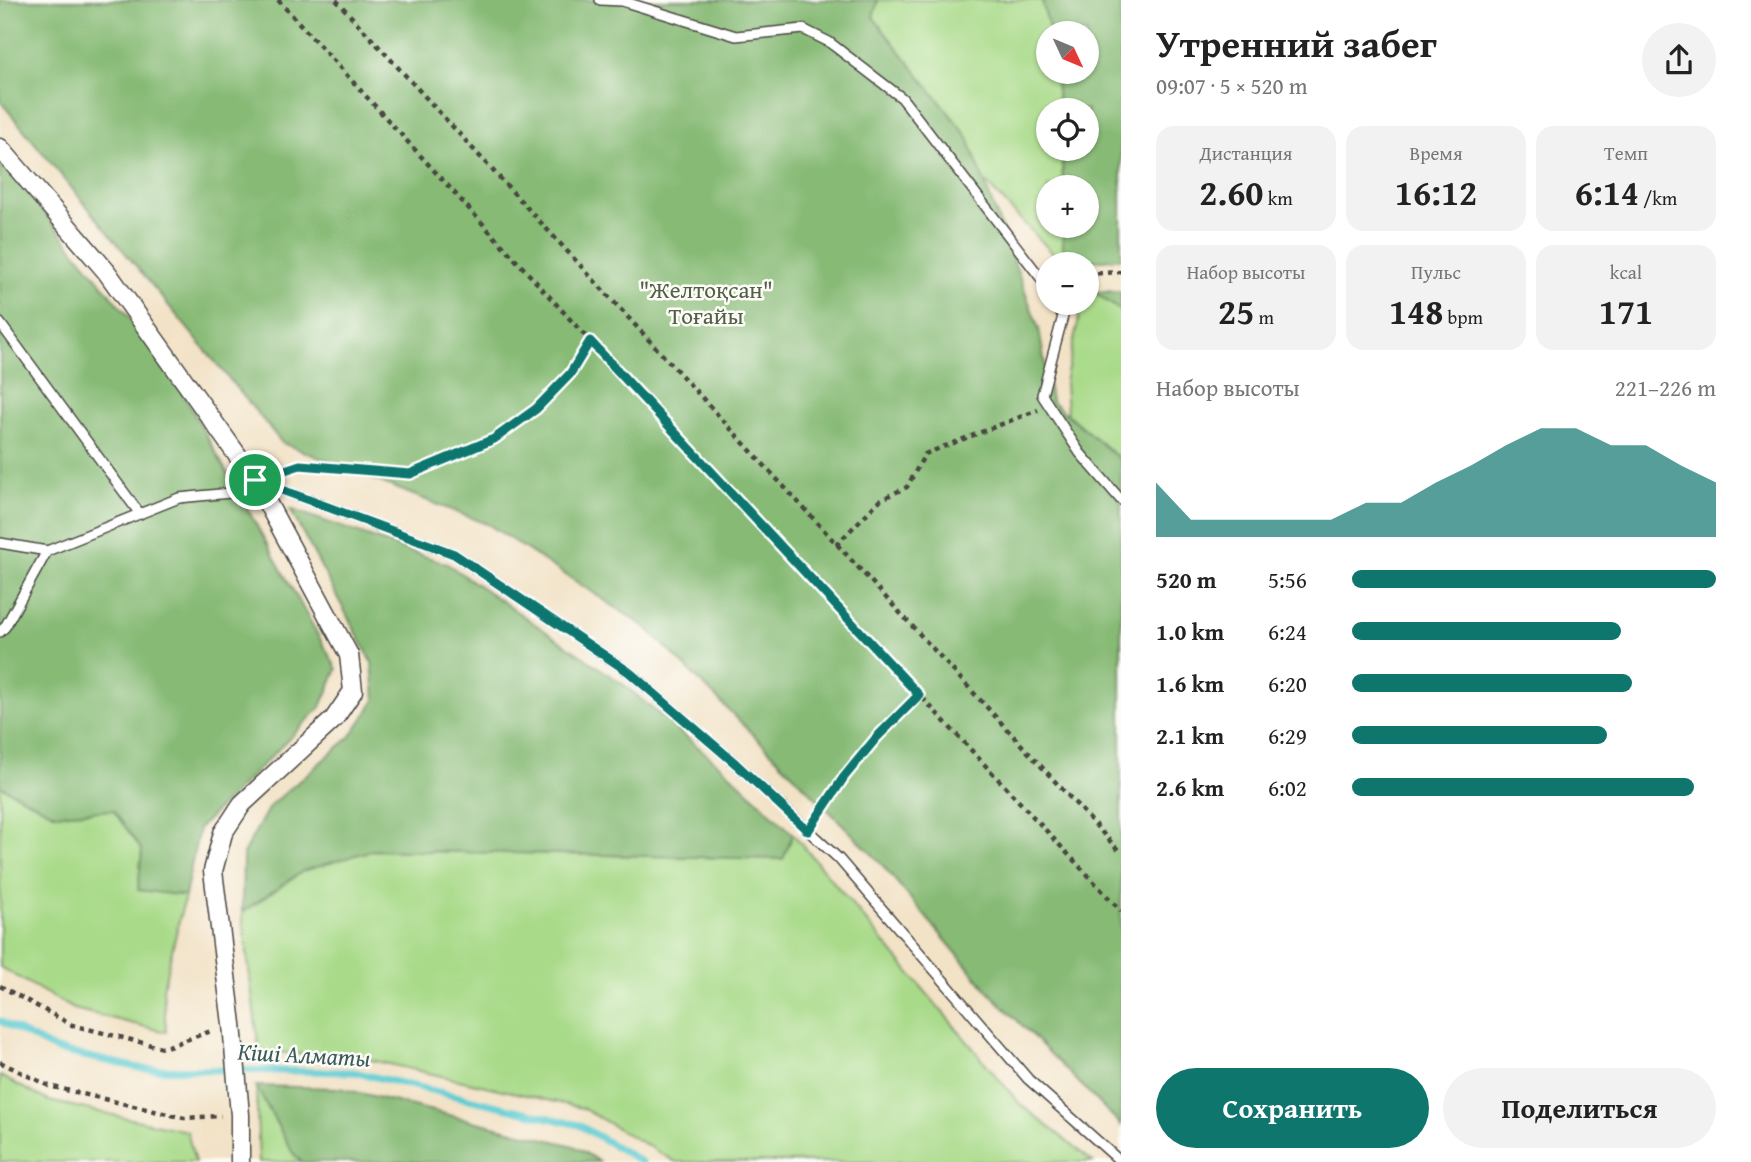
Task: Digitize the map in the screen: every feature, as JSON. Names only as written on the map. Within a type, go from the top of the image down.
[{"type":"street","points":[[0,148],[106,271],[255,480],[349,655],[353,691],[334,719],[242,804],[223,833],[213,871],[232,1024],[240,1115],[240,1162]]},
{"type":"lane","points":[[600,0],[622,1],[736,36],[803,29],[828,42],[902,98],[1036,272]]},
{"type":"lane","points":[[1062,315],[1042,395],[1080,453],[1121,500]]},
{"type":"lane","points":[[0,323],[140,514]]},
{"type":"lane","points":[[0,543],[47,551],[179,498],[230,493],[255,480],[454,554],[629,672],[736,764],[839,859],[1028,1079],[1121,1162]]},
{"type":"lane","points":[[0,632],[47,551]]},
{"type":"path","points":[[278,0],[590,341],[1121,911]]},
{"type":"path","points":[[336,0],[1121,853]]},
{"type":"path","points":[[1099,273],[1121,272]]},
{"type":"path","points":[[255,480],[300,465],[410,474],[494,439],[536,409],[570,374],[590,341]]},
{"type":"path","points":[[836,545],[880,500],[906,487],[925,454],[1034,411],[1051,409]]},
{"type":"path","points":[[808,831],[844,777],[877,737],[919,695]]},
{"type":"path","points":[[0,986],[72,1025],[163,1048],[232,1024]]},
{"type":"path","points":[[0,1062],[49,1086],[184,1118],[240,1115]]},
{"type":"green space","name":"\"Желтоқсан\" Тоғайы","points":[[0,0],[878,0],[873,17],[967,136],[1039,329],[1051,401],[1121,460],[1121,1125],[989,992],[879,861],[647,628],[489,525],[282,443],[0,101]]},
{"type":"green space","points":[[878,0],[1042,0],[1047,21],[1036,21],[1036,84],[1056,84],[1058,98],[1036,98],[1036,161],[1062,161],[1063,175],[1036,175],[1036,236],[984,181],[967,136],[873,17]]},
{"type":"green space","points":[[1042,0],[1121,0],[1121,258],[1099,260],[1099,252],[1063,252],[1063,238],[1099,238],[1099,175],[1063,175],[1062,161],[1099,161],[1099,98],[1058,98],[1056,84],[1099,84],[1099,21],[1047,21]]},
{"type":"green space","points":[[0,159],[164,360],[337,669],[321,707],[199,828],[185,896],[138,890],[142,850],[113,810],[55,814],[0,786]]},
{"type":"green space","points":[[1038,238],[1063,238],[1063,252],[1052,252]]},
{"type":"green space","points":[[1121,291],[1121,311],[1099,296],[1099,292]]},
{"type":"green space","points":[[1099,296],[1121,311],[1121,460],[1067,414],[1065,382],[1079,317],[1099,315]]},
{"type":"green space","points":[[290,509],[447,564],[623,684],[729,773],[793,834],[783,859],[372,850],[303,871],[242,912],[243,854],[269,807],[351,736],[375,700],[372,662]]},
{"type":"green space","points":[[0,786],[55,814],[113,810],[142,850],[138,890],[185,896],[163,988],[166,1032],[74,1009],[0,967]]},
{"type":"green space","points":[[793,834],[1019,1103],[1093,1162],[676,1162],[582,1108],[367,1059],[259,1051],[242,913],[303,871],[372,850],[783,859]]},
{"type":"green space","points":[[0,1076],[49,1101],[187,1131],[195,1162],[0,1162]]},
{"type":"green space","points":[[256,1086],[293,1153],[301,1162],[259,1162]]},
{"type":"green space","points":[[256,1086],[340,1088],[574,1146],[600,1162],[301,1162],[293,1153]]},
{"type":"waterway","name":"Кіші Алматы","points":[[0,1021],[56,1050],[144,1069],[354,1072],[579,1125],[642,1162]]},
{"type":"route","points":[[590,341],[919,695],[877,737],[844,777],[808,831],[736,764],[629,672],[454,554],[255,480],[300,465],[410,474],[494,439],[536,409],[570,374],[590,341]]}]
